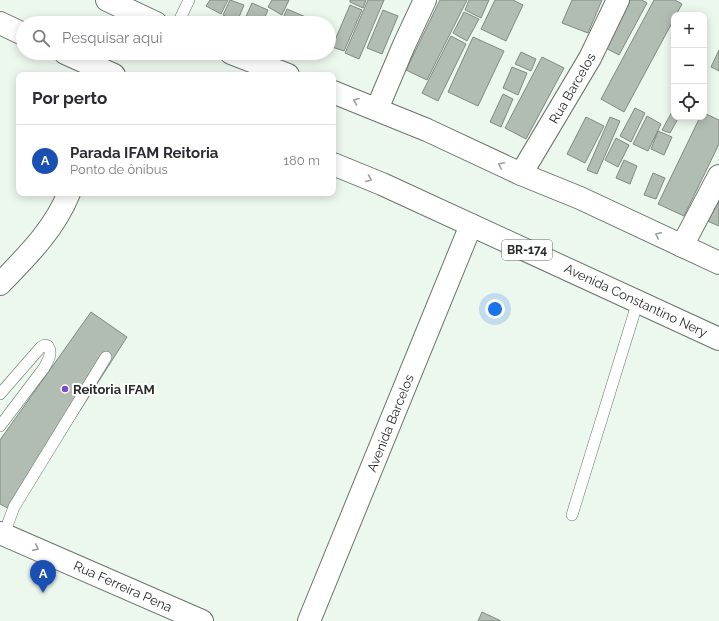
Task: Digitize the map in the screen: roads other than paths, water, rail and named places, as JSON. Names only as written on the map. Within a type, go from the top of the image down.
[{"type":"main road","points":[[106,0],[141,16]]},
{"type":"main road","points":[[377,109],[425,0]]},
{"type":"main road","name":"Rua Barcelos","points":[[522,174],[590,58],[618,0]]},
{"type":"main road","points":[[0,23],[16,31]]},
{"type":"main road","points":[[79,60],[103,72]]},
{"type":"main road","points":[[249,60],[280,72]]},
{"type":"main road","points":[[336,93],[428,130],[522,174],[580,198],[719,263]]},
{"type":"main road","name":"Avenida Constantino Nery","points":[[336,165],[382,184],[719,339]]},
{"type":"main road","points":[[682,246],[719,176]]},
{"type":"main road","points":[[0,284],[28,256],[55,222],[68,196]]},
{"type":"main road","name":"Avenida Barcelos","points":[[309,621],[471,225]]},
{"type":"main road","name":"Rua Ferreira Pena","points":[[2,534],[202,621]]},
{"type":"lane","points":[[181,16],[189,0]]},
{"type":"lane","points":[[572,515],[638,301]]},
{"type":"lane","points":[[0,394],[41,347],[44,345],[48,346],[50,354],[44,368],[0,426]]},
{"type":"lane","points":[[2,534],[14,508],[106,357]]},
{"type":"place","name":"Reitoria IFAM","points":[[65,389]]},
{"type":"place","name":"Parada IFAM Reitoria","points":[[43,593]]}]
